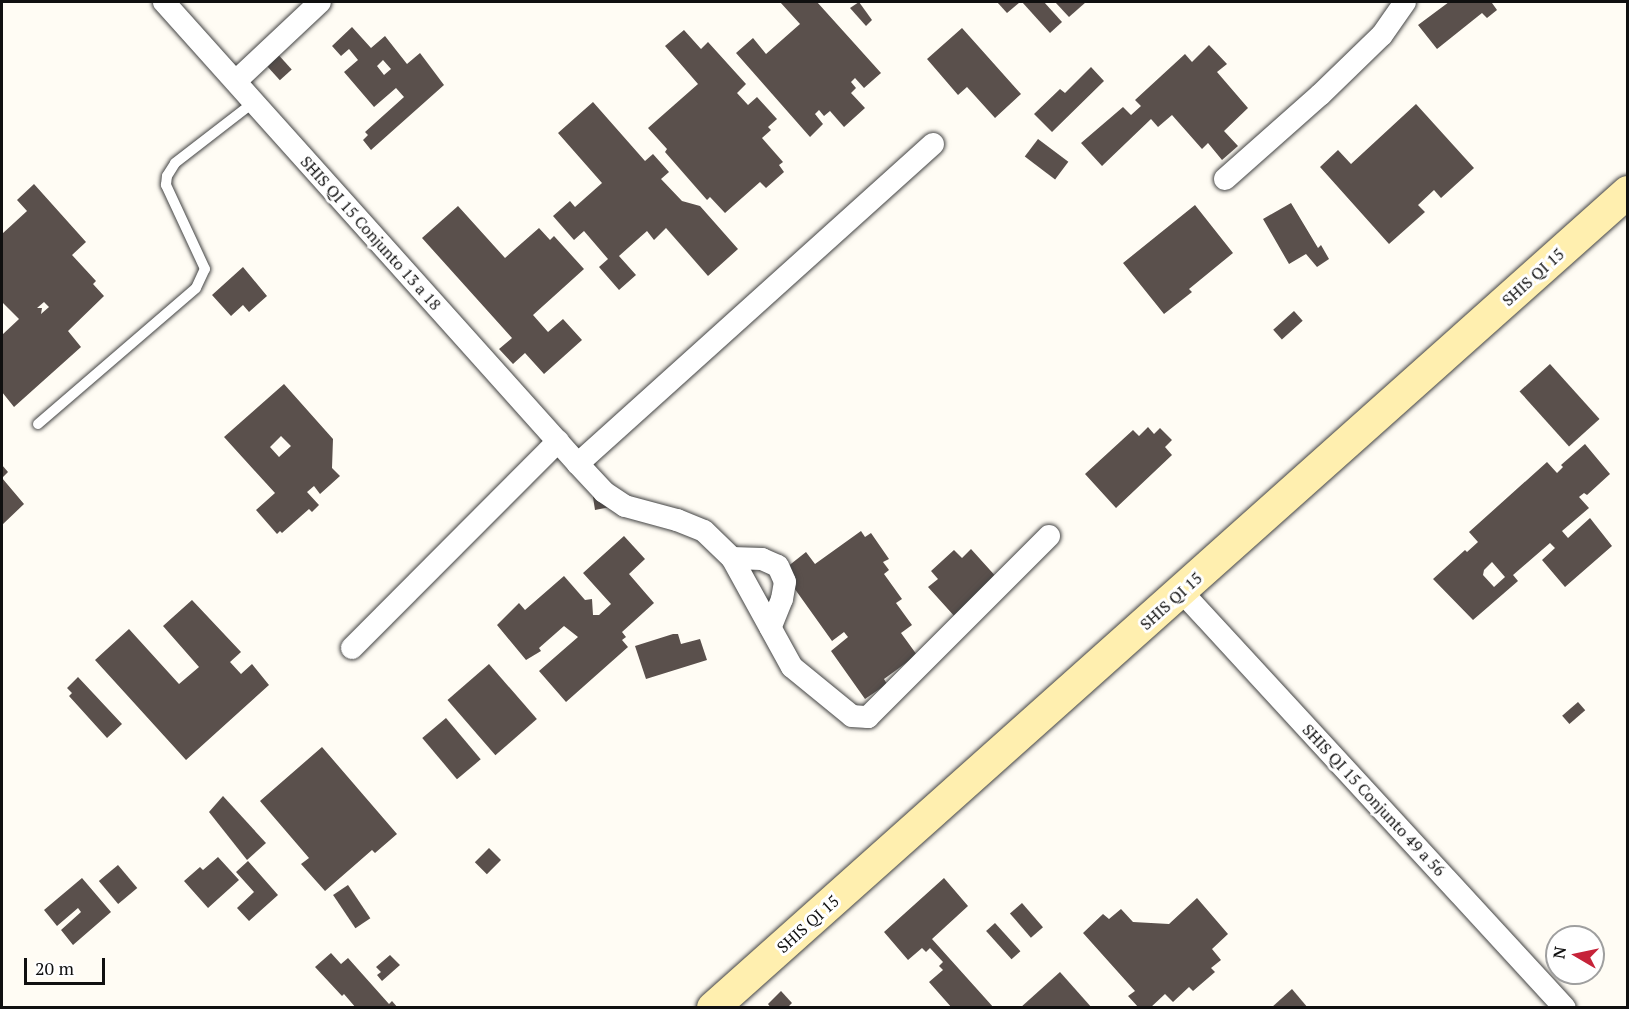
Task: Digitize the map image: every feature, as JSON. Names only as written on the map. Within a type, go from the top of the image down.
[{"type":"street","name":"SHIS QI 15 Conjunto 13 a 18","points":[[164,2],[604,492],[624,506],[677,520],[704,531],[732,558],[792,667],[852,716],[868,717],[1049,536]]},
{"type":"street","points":[[236,81],[320,2]]},
{"type":"street","points":[[1225,179],[1320,95],[1382,35],[1405,2]]},
{"type":"street","points":[[578,464],[933,144]]},
{"type":"street","name":"SHIS QI 15","points":[[713,1008],[1628,192]]},
{"type":"street","points":[[352,648],[558,441]]},
{"type":"street","points":[[732,558],[762,559],[778,566],[785,582],[782,599],[770,628]]},
{"type":"street","name":"SHIS QI 15 Conjunto 49 a 56","points":[[1182,592],[1565,1008]]},
{"type":"lane","points":[[38,424],[196,288],[204,269],[166,185],[167,176],[175,163],[254,102]]},
{"type":"building","points":[[780,2],[817,2],[881,73],[864,88],[855,78],[851,82],[856,88],[851,93],[865,108],[844,127],[830,111],[824,116],[819,110],[815,114],[823,124],[810,137],[736,53],[753,38],[766,54],[800,24]]},
{"type":"building","points":[[859,2],[872,20],[866,26],[850,8]]},
{"type":"building","points":[[997,2],[1020,2],[1007,13]]},
{"type":"building","points":[[1022,2],[1044,2],[1062,22],[1050,33]]},
{"type":"building","points":[[1055,2],[1086,2],[1069,17]]},
{"type":"building","points":[[1449,2],[1494,2],[1492,3],[1497,10],[1487,18],[1482,13],[1437,49],[1418,25]]},
{"type":"building","points":[[352,27],[371,48],[385,36],[407,64],[420,53],[444,85],[371,150],[363,140],[368,135],[365,132],[404,97],[396,88],[374,107],[344,72],[358,60],[349,49],[341,56],[332,46]],"holes":[[[383,60],[391,69],[384,75],[377,66]]]},
{"type":"building","points":[[962,28],[1021,94],[995,118],[967,87],[958,95],[927,59]]},
{"type":"building","points":[[684,30],[701,49],[708,42],[746,84],[737,93],[748,105],[757,97],[777,119],[768,127],[771,130],[762,138],[783,162],[779,165],[784,172],[766,188],[760,182],[725,213],[710,197],[707,200],[665,152],[667,149],[648,128],[698,84],[665,46]]},
{"type":"building","points":[[1209,45],[1227,64],[1217,72],[1248,108],[1224,131],[1238,146],[1222,160],[1208,143],[1202,149],[1172,115],[1158,127],[1151,119],[1102,166],[1081,143],[1123,107],[1131,115],[1141,106],[1135,100],[1185,54],[1192,62]]},
{"type":"building","points":[[275,51],[292,70],[280,80],[263,62]]},
{"type":"building","points":[[1091,67],[1104,81],[1052,132],[1034,114],[1060,89],[1065,93]]},
{"type":"building","points":[[593,102],[645,161],[653,154],[669,172],[661,179],[682,201],[700,206],[738,249],[708,276],[666,228],[654,240],[647,231],[619,256],[636,275],[619,290],[599,267],[608,259],[584,231],[574,240],[553,216],[570,201],[575,207],[602,183],[558,133]]},
{"type":"building","points":[[1416,104],[1474,168],[1441,198],[1434,190],[1418,205],[1425,212],[1389,244],[1320,167],[1338,150],[1351,164]]},
{"type":"building","points":[[1038,139],[1068,162],[1055,179],[1025,157]]},
{"type":"building","points":[[34,184],[86,242],[72,255],[96,281],[93,284],[104,296],[68,331],[81,347],[14,407],[2,392],[2,335],[19,319],[2,302],[2,234],[27,211],[17,200]],"holes":[[[44,302],[49,307],[41,314],[42,308],[37,308]]]},
{"type":"building","points":[[1291,203],[1318,248],[1321,245],[1329,259],[1317,267],[1306,254],[1289,264],[1263,219]]},
{"type":"building","points":[[1195,205],[1233,253],[1189,289],[1192,292],[1164,314],[1123,263]]},
{"type":"building","points":[[458,206],[505,258],[539,228],[550,240],[554,236],[584,269],[533,315],[548,332],[563,319],[582,340],[544,374],[525,353],[513,364],[499,349],[512,338],[422,238]]},
{"type":"building","points":[[243,267],[267,296],[249,312],[243,305],[231,316],[212,295]]},
{"type":"building","points":[[1294,311],[1303,321],[1282,339],[1273,330]]},
{"type":"building","points":[[1550,364],[1600,419],[1569,446],[1520,391]]},
{"type":"building","points":[[284,384],[333,439],[332,468],[340,476],[320,494],[314,486],[307,492],[319,505],[312,512],[309,509],[282,533],[280,531],[277,534],[256,510],[275,493],[224,437]],"holes":[[[281,436],[291,446],[279,457],[270,447]]]},
{"type":"building","points":[[1148,427],[1154,434],[1160,428],[1172,440],[1165,447],[1172,455],[1116,508],[1085,474],[1133,430],[1139,436]]},
{"type":"building","points":[[1585,444],[1610,474],[1587,495],[1584,493],[1579,497],[1589,508],[1562,531],[1568,538],[1590,518],[1612,546],[1565,587],[1542,560],[1555,548],[1550,543],[1513,575],[1518,581],[1473,620],[1433,579],[1465,550],[1467,552],[1478,542],[1469,532],[1547,462],[1557,473],[1563,467],[1561,465]],"holes":[[[1492,562],[1505,577],[1494,587],[1483,575],[1484,570]]]},
{"type":"building","points":[[2,465],[8,472],[2,478]]},
{"type":"building","points":[[2,478],[24,504],[2,525]]},
{"type":"building","points":[[601,490],[615,506],[595,510],[593,497]]},
{"type":"building","points":[[861,531],[865,537],[871,533],[889,559],[883,562],[889,570],[884,574],[902,599],[896,603],[912,625],[901,633],[917,655],[884,679],[887,684],[865,699],[831,651],[848,637],[844,632],[832,641],[782,571],[806,552],[815,564]]},
{"type":"building","points":[[624,536],[645,559],[629,574],[654,603],[622,632],[626,637],[622,640],[628,647],[566,702],[539,671],[578,637],[564,626],[539,648],[541,651],[526,660],[497,625],[519,603],[525,610],[564,576],[585,600],[592,599],[593,615],[599,615],[611,604],[583,573]]},
{"type":"building","points":[[971,549],[999,580],[956,618],[928,587],[938,579],[931,571],[954,550],[962,558]]},
{"type":"building","points":[[192,600],[241,652],[230,662],[241,674],[252,664],[269,685],[186,760],[95,660],[129,629],[179,684],[199,667],[163,626]]},
{"type":"building","points":[[678,634],[681,644],[700,639],[707,660],[646,679],[635,646]]},
{"type":"building","points":[[489,664],[537,719],[495,755],[447,700]]},
{"type":"building","points":[[78,677],[122,724],[107,738],[69,696],[72,693],[67,688]]},
{"type":"building","points":[[1578,702],[1585,710],[1569,724],[1562,716]]},
{"type":"building","points":[[446,718],[481,759],[457,779],[422,738]]},
{"type":"building","points":[[322,747],[397,834],[375,853],[372,850],[325,891],[301,864],[309,858],[260,801]]},
{"type":"building","points":[[223,796],[266,843],[247,860],[209,812]]},
{"type":"building","points":[[489,848],[501,860],[487,874],[475,862]]},
{"type":"building","points":[[218,857],[239,880],[208,908],[184,881],[200,867],[203,870]]},
{"type":"building","points":[[248,861],[278,895],[249,921],[237,908],[254,892],[236,872]]},
{"type":"building","points":[[118,865],[137,888],[118,904],[99,881]]},
{"type":"building","points":[[82,878],[111,912],[73,945],[61,930],[81,912],[78,908],[57,926],[44,910]]},
{"type":"building","points":[[944,878],[968,906],[932,939],[994,1008],[952,1008],[929,982],[943,970],[939,966],[943,962],[930,948],[926,952],[922,948],[908,960],[884,932]]},
{"type":"building","points":[[348,885],[370,918],[355,928],[333,895]]},
{"type":"building","points":[[1197,898],[1228,934],[1212,949],[1221,960],[1211,968],[1215,972],[1193,991],[1189,987],[1173,1002],[1165,994],[1150,1008],[1139,1008],[1128,996],[1135,991],[1083,933],[1103,914],[1109,919],[1121,909],[1133,922],[1169,924]]},
{"type":"building","points":[[1022,903],[1043,927],[1031,938],[1010,913]]},
{"type":"building","points":[[995,923],[1020,951],[1012,959],[986,931]]},
{"type":"building","points":[[331,953],[341,964],[348,958],[389,1004],[392,1001],[398,1008],[356,1008],[315,967]]},
{"type":"building","points":[[390,955],[400,965],[382,981],[377,975],[381,972],[376,967]]},
{"type":"building","points":[[1060,972],[1092,1008],[1020,1008]]},
{"type":"building","points":[[1292,989],[1308,1008],[1271,1008]]},
{"type":"building","points":[[781,991],[792,1003],[787,1008],[771,1008],[768,1004]]}]
